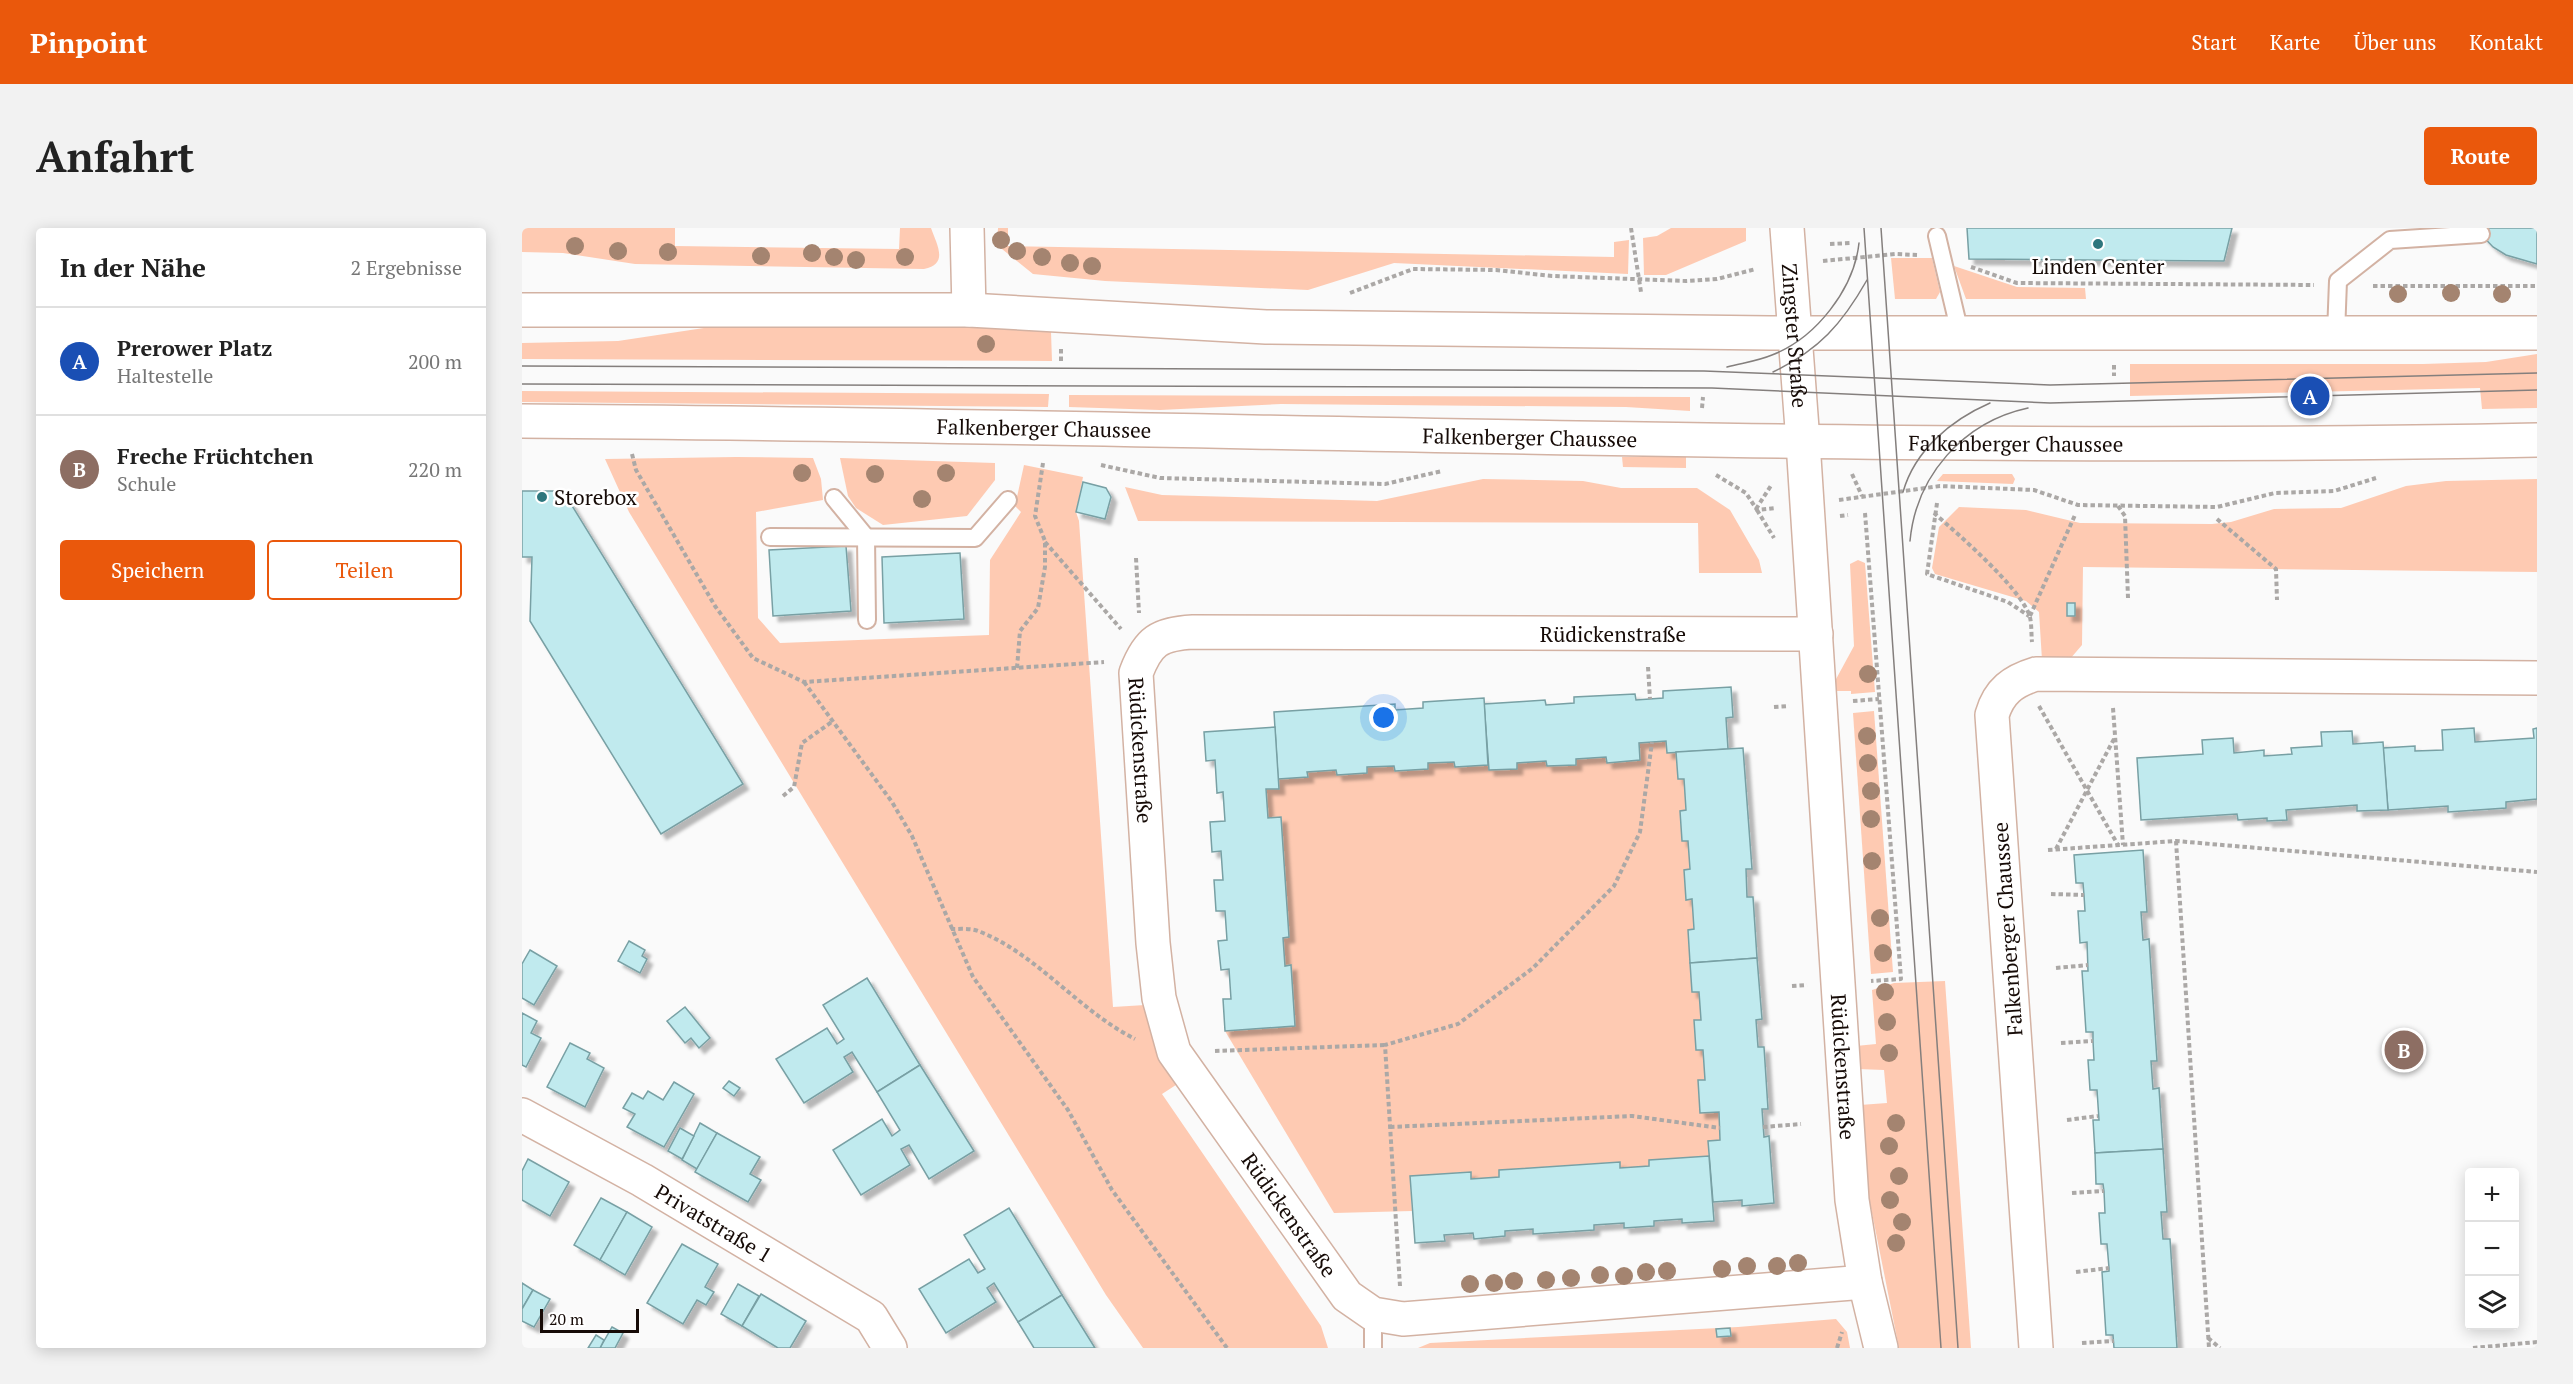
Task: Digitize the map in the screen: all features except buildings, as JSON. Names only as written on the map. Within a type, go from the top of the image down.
[{"type":"street","points":[[967,228],[969,310]]},
{"type":"street","name":"Zingster Straße","points":[[1787,228],[1803,442]]},
{"type":"street","points":[[522,310],[969,310],[1266,327],[1794,333],[2537,333]]},
{"type":"street","name":"Falkenberger Chaussee","points":[[522,421],[1060,426],[1955,445],[2537,440]]},
{"type":"street","name":"Rüdickenstraße","points":[[1803,442],[1851,1188],[1865,1282],[1881,1348]]},
{"type":"street","name":"Rüdickenstraße","points":[[1388,1317],[1347,1296],[1174,1052],[1160,998],[1153,943],[1136,672],[1126,660],[1161,637],[1193,632],[1816,634]]},
{"type":"street","name":"Falkenberger Chaussee","points":[[2036,1348],[1992,715],[2004,689],[2020,679],[2036,674],[2537,678]]},
{"type":"street","name":"Privatstraße 1","points":[[522,1115],[642,1180],[871,1317],[890,1348]]},
{"type":"street","points":[[1388,1317],[1865,1282]]},
{"type":"lane","points":[[2336,334],[2338,281],[2390,240],[2481,234]]},
{"type":"lane","points":[[1937,236],[1960,333]]},
{"type":"lane","points":[[834,498],[867,537],[867,620]]},
{"type":"lane","points":[[770,537],[975,538],[1008,500]]},
{"type":"lane","points":[[1373,1348],[1388,1317]]},
{"type":"path","points":[[1631,228],[1641,292]]},
{"type":"path","points":[[1830,244],[1850,243]]},
{"type":"path","points":[[1826,261],[1895,254],[1941,256],[2017,284],[2537,286]]},
{"type":"path","points":[[1340,297],[1413,269],[1496,270],[1552,276],[1639,280],[1717,279],[1762,267]]},
{"type":"path","points":[[2114,363],[2114,376]]},
{"type":"path","points":[[631,451],[636,470],[709,596],[753,658],[804,682],[892,802],[912,836],[974,977],[1068,1110],[1112,1190],[1227,1348]]},
{"type":"path","points":[[1043,463],[1035,516],[1045,541],[1114,618],[1126,660]]},
{"type":"path","points":[[1093,463],[1160,478],[1384,484],[1453,468]]},
{"type":"path","points":[[1713,472],[1746,493],[1756,509]]},
{"type":"path","points":[[1851,472],[1862,496]]},
{"type":"path","points":[[1841,499],[1940,486],[2034,490],[2078,505],[2217,507],[2275,493],[2334,491],[2385,475]]},
{"type":"path","points":[[1756,509],[1771,484]]},
{"type":"path","points":[[1937,503],[1927,574],[2008,602],[2030,616]]},
{"type":"path","points":[[2118,506],[2125,516],[2128,598]]},
{"type":"path","points":[[1756,509],[1783,507]]},
{"type":"path","points":[[1862,981],[1900,979],[1901,947],[1865,513]]},
{"type":"path","points":[[1934,513],[1972,546],[2022,602],[2030,616]]},
{"type":"path","points":[[2030,616],[2075,515]]},
{"type":"path","points":[[2217,519],[2276,569],[2277,600]]},
{"type":"path","points":[[1017,668],[1020,631],[1038,608],[1045,567],[1045,541]]},
{"type":"path","points":[[1126,660],[1136,558]]},
{"type":"path","points":[[1648,658],[1650,699]]},
{"type":"path","points":[[804,682],[1126,660]]},
{"type":"path","points":[[1854,701],[1879,699]]},
{"type":"path","points":[[2039,706],[2120,845]]},
{"type":"path","points":[[2113,707],[2120,845]]},
{"type":"path","points":[[783,796],[794,787],[802,743],[833,721]]},
{"type":"path","points":[[2056,849],[2115,736]]},
{"type":"path","points":[[951,929],[977,931],[1018,954],[1112,1028],[1151,1048],[1174,1052],[1385,1045],[1458,1024],[1533,968],[1614,886],[1640,832],[1652,742]]},
{"type":"path","points":[[2176,841],[2209,1348]]},
{"type":"path","points":[[2048,850],[2176,841],[2537,872]]},
{"type":"path","points":[[2051,894],[2084,895]]},
{"type":"path","points":[[2056,968],[2088,965]]},
{"type":"path","points":[[2061,1042],[2093,1041]]},
{"type":"path","points":[[1385,1045],[1390,1128],[1388,1317]]},
{"type":"path","points":[[1390,1128],[1632,1116],[1720,1128]]},
{"type":"path","points":[[2067,1120],[2098,1116]]},
{"type":"path","points":[[1763,1127],[1801,1124]]},
{"type":"path","points":[[2072,1193],[2104,1191]]},
{"type":"path","points":[[2076,1272],[2109,1268]]},
{"type":"path","points":[[2208,1337],[2220,1348]]},
{"type":"path","points":[[2082,1342],[2114,1341]]},
{"type":"path","points":[[2473,1348],[2537,1342]]},
{"type":"shaded area","points":[[522,228],[675,228],[675,246],[899,249],[900,228],[931,228],[938,247],[939,258],[932,266],[924,269],[635,264],[563,253],[522,252]]},
{"type":"shaded area","points":[[998,228],[1008,228],[1008,246],[1614,257],[1614,242],[1629,240],[1628,274],[1394,263],[1308,290],[1105,281],[1033,274],[997,245]]},
{"type":"shaded area","points":[[1671,228],[1746,228],[1746,241],[1666,275],[1644,275],[1643,238],[1657,236]]},
{"type":"shaded area","points":[[1891,258],[1932,258],[1940,292],[1936,299],[1895,299]]},
{"type":"shaded area","points":[[1954,266],[2017,287],[2085,288],[2086,299],[1966,299]]},
{"type":"shaded area","points":[[717,326],[956,326],[1051,332],[1052,361],[522,359],[522,343],[618,341]]},
{"type":"shaded area","points":[[2537,354],[2537,408],[2482,409],[2480,388],[2130,396],[2130,364],[2423,364],[2486,362]]},
{"type":"shaded area","points":[[522,391],[1049,394],[1048,407],[522,402]]},
{"type":"shaded area","points":[[1069,395],[1690,397],[1690,411],[1626,407],[1281,404],[1160,410],[1069,407]]},
{"type":"shaded area","points":[[1622,457],[1686,457],[1686,468],[1623,467]]},
{"type":"shaded area","points":[[813,458],[821,479],[823,500],[756,512],[758,618],[780,643],[989,635],[990,560],[1021,512],[1015,506],[1024,465],[1083,477],[1076,512],[1079,521],[1113,1007],[1145,1005],[1158,1046],[1179,1083],[1162,1094],[1321,1326],[1328,1348],[1143,1348],[1106,1295],[629,512],[605,459]]},
{"type":"shaded area","points":[[840,458],[995,463],[995,480],[967,516],[883,525],[856,508],[848,496]]},
{"type":"shaded area","points":[[1943,474],[2012,474],[2015,479],[2013,484],[1937,481]]},
{"type":"shaded area","points":[[1483,479],[1583,481],[1621,488],[1697,488],[1730,510],[1759,560],[1762,573],[1699,573],[1698,523],[1138,521],[1125,487],[1162,495],[1377,501]]},
{"type":"shaded area","points":[[2537,479],[2537,572],[2083,567],[2082,645],[2070,659],[2042,660],[2039,612],[2026,601],[1935,574],[1932,568],[1939,527],[1959,507],[2026,510],[2080,523],[2212,524],[2231,522],[2274,509],[2341,508],[2406,486],[2446,481]]},
{"type":"shaded area","points":[[1858,560],[1865,563],[1875,692],[1851,694],[1851,691],[1833,691],[1835,681],[1854,646],[1850,564]]},
{"type":"shaded area","points":[[1874,711],[1893,972],[1871,974],[1853,713]]},
{"type":"shaded area","points":[[1666,741],[1667,753],[1676,752],[1678,779],[1684,779],[1686,810],[1680,811],[1682,841],[1688,841],[1690,869],[1684,870],[1686,900],[1692,899],[1694,929],[1688,930],[1692,992],[1699,992],[1701,1020],[1694,1021],[1696,1050],[1703,1050],[1705,1080],[1698,1081],[1700,1113],[1719,1112],[1720,1140],[1708,1141],[1709,1156],[1649,1160],[1649,1166],[1620,1168],[1619,1162],[1499,1170],[1499,1177],[1471,1179],[1470,1172],[1410,1176],[1412,1211],[1334,1213],[1225,1031],[1295,1026],[1291,966],[1285,966],[1283,938],[1289,937],[1281,817],[1268,818],[1266,789],[1279,789],[1278,779],[1307,777],[1307,772],[1336,770],[1337,775],[1367,773],[1367,767],[1394,766],[1395,771],[1428,769],[1428,763],[1454,762],[1455,767],[1488,765],[1489,770],[1517,769],[1517,763],[1546,761],[1547,766],[1576,765],[1576,759],[1606,757],[1607,762],[1639,760],[1639,743]]},
{"type":"shaded area","points":[[1945,981],[1971,1348],[1899,1348],[1866,1183],[1860,1105],[1887,1103],[1884,1070],[1858,1069],[1856,1046],[1876,1044],[1872,990],[1894,983]]},
{"type":"shaded area","points":[[1836,1319],[1847,1332],[1850,1348],[1418,1348],[1430,1343],[1738,1327]]},
{"type":"tram line","points":[[1864,228],[1941,1348]]},
{"type":"tram line","points":[[1881,228],[1958,1348]]},
{"type":"tram line","points":[[1727,367],[1772,355],[1803,337],[1818,324],[1841,294],[1856,260],[1859,243]]},
{"type":"tram line","points":[[1773,372],[1804,355],[1828,334],[1848,310],[1867,280]]},
{"type":"tram line","points":[[522,366],[1704,371],[2050,385],[2537,373]]},
{"type":"tram line","points":[[522,384],[1712,388],[2050,403],[2537,390]]},
{"type":"tram line","points":[[1903,492],[1916,463],[1936,438],[1962,418],[1990,403]]},
{"type":"tram line","points":[[1910,541],[1914,517],[1922,495],[1933,474],[1947,455],[1983,426],[2005,415],[2028,408]]},
{"type":"place","name":"Linden Center","points":[[2098,244]]},
{"type":"place","name":"Prerower Platz","points":[[2310,396]]},
{"type":"place","name":"Storebox","points":[[542,497]]},
{"type":"place","name":"Freche Früchtchen","points":[[2404,1050]]}]
